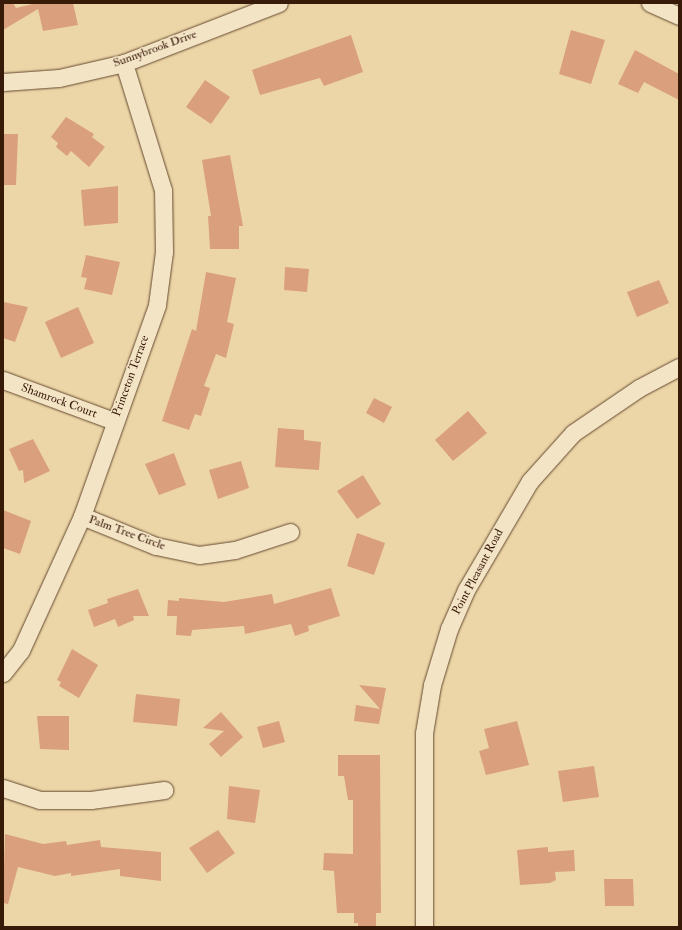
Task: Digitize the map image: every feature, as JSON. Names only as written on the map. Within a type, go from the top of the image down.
[{"type":"street","name":"Sunnybrook Drive","points":[[3,82],[59,78],[124,63],[279,3]]},
{"type":"street","points":[[650,3],[679,16]]},
{"type":"street","name":"Princeton Terrace","points":[[3,672],[21,650],[82,516],[114,421],[157,305],[164,252],[163,190],[124,63]]},
{"type":"street","name":"Point Pleasant Road","points":[[424,927],[425,727],[432,684],[449,629],[466,590],[530,481],[573,434],[639,388],[679,367]]},
{"type":"street","name":"Shamrock Court","points":[[3,380],[114,421]]},
{"type":"street","name":"Palm Tree Circle","points":[[82,516],[156,546],[199,555],[235,550],[290,532]]},
{"type":"street","points":[[3,788],[40,800],[91,800],[164,790]]},
{"type":"building","points":[[3,3],[13,3],[16,8],[37,3],[73,3],[78,25],[43,31],[38,9],[3,30]]},
{"type":"building","points":[[571,30],[605,40],[591,84],[559,74]]},
{"type":"building","points":[[351,35],[363,72],[324,86],[320,78],[260,95],[252,70]]},
{"type":"building","points":[[635,50],[679,74],[679,100],[644,82],[638,93],[618,84]]},
{"type":"building","points":[[205,80],[230,97],[211,124],[186,107]]},
{"type":"building","points":[[66,117],[94,134],[92,137],[105,147],[89,167],[71,151],[67,156],[56,147],[58,143],[51,137]]},
{"type":"building","points":[[3,134],[18,134],[16,185],[3,185]]},
{"type":"building","points":[[230,155],[243,226],[239,226],[239,249],[210,249],[208,216],[211,216],[202,160]]},
{"type":"building","points":[[118,186],[118,223],[84,226],[81,190]]},
{"type":"building","points":[[86,255],[120,262],[112,295],[84,289],[87,278],[81,277]]},
{"type":"building","points":[[285,267],[309,269],[307,292],[284,290]]},
{"type":"building","points":[[206,272],[236,278],[227,322],[234,324],[226,358],[216,354],[204,386],[210,388],[201,416],[195,414],[189,430],[162,421],[192,329],[196,331]]},
{"type":"building","points":[[659,280],[669,303],[637,317],[627,292]]},
{"type":"building","points":[[3,302],[28,307],[15,342],[3,338]]},
{"type":"building","points":[[78,307],[94,343],[61,358],[45,322]]},
{"type":"building","points":[[374,398],[392,407],[384,423],[366,413]]},
{"type":"building","points":[[468,411],[487,433],[453,461],[435,440]]},
{"type":"building","points":[[278,428],[304,430],[304,440],[321,442],[319,470],[275,467]]},
{"type":"building","points":[[33,439],[50,471],[24,483],[23,470],[19,471],[9,449]]},
{"type":"building","points":[[174,453],[186,485],[159,495],[145,464]]},
{"type":"building","points":[[241,461],[249,488],[218,499],[209,470]]},
{"type":"building","points":[[363,475],[381,504],[357,519],[337,491]]},
{"type":"building","points":[[3,510],[31,521],[20,554],[3,548]]},
{"type":"building","points":[[357,533],[385,543],[374,575],[347,566]]},
{"type":"building","points":[[331,588],[340,616],[308,626],[309,631],[295,636],[291,624],[245,634],[244,626],[192,630],[191,636],[176,635],[177,616],[167,616],[168,600],[179,601],[179,598],[224,602],[272,594],[274,604]]},
{"type":"building","points":[[138,589],[149,616],[133,616],[134,620],[118,627],[115,619],[94,627],[88,610],[108,603],[107,599]]},
{"type":"building","points":[[72,649],[98,665],[79,698],[59,686],[61,682],[57,680]]},
{"type":"building","points":[[359,685],[386,688],[379,724],[354,721],[356,705],[380,709]]},
{"type":"building","points":[[136,694],[180,699],[177,726],[133,722]]},
{"type":"building","points":[[221,712],[243,737],[221,757],[209,744],[224,731],[203,728]]},
{"type":"building","points":[[37,716],[69,716],[69,750],[40,749]]},
{"type":"building","points":[[279,721],[285,742],[263,748],[257,727]]},
{"type":"building","points":[[517,721],[529,765],[486,775],[479,751],[489,748],[484,729]]},
{"type":"building","points":[[338,755],[380,755],[381,913],[376,913],[376,927],[358,927],[358,923],[354,923],[354,913],[337,913],[334,871],[323,870],[324,853],[353,854],[353,800],[348,800],[344,776],[338,776]]},
{"type":"building","points":[[594,766],[599,797],[563,802],[558,771]]},
{"type":"building","points":[[229,786],[260,790],[255,823],[227,819]]},
{"type":"building","points":[[218,830],[235,853],[207,873],[189,848]]},
{"type":"building","points":[[5,834],[43,844],[66,841],[67,845],[100,840],[101,847],[161,852],[161,881],[120,876],[120,869],[71,876],[71,873],[55,876],[18,867],[8,904],[3,903]]},
{"type":"building","points":[[548,847],[548,852],[574,850],[575,871],[555,872],[556,880],[550,883],[520,885],[517,850]]},
{"type":"building","points":[[604,879],[633,879],[634,906],[605,906]]}]
